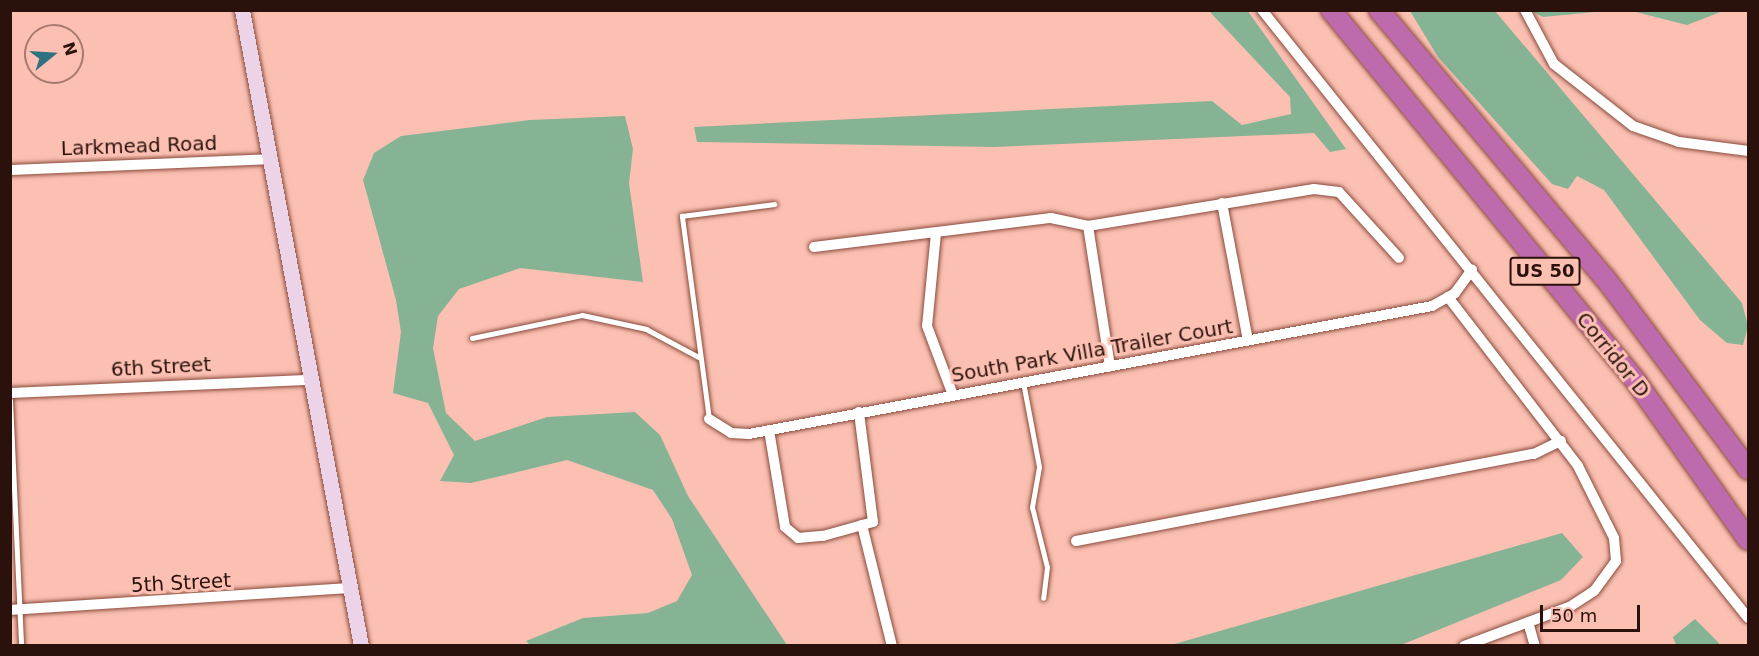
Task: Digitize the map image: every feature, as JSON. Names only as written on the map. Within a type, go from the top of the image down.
[{"type":"highway","name":"Corridor D","points":[[1331,10],[1637,383],[1749,540]]},
{"type":"highway","name":"Corridor D","points":[[1379,10],[1605,278],[1749,469]]},
{"type":"main road","points":[[242,10],[268,159],[352,588],[361,645]]},
{"type":"street","points":[[1262,10],[1749,618]]},
{"type":"street","points":[[1525,10],[1554,64],[1632,126],[1690,144],[1749,151]]},
{"type":"street","name":"Larkmead Road","points":[[10,170],[268,159]]},
{"type":"street","points":[[814,247],[1051,218],[1088,226],[1314,189],[1339,192],[1399,258]]},
{"type":"street","points":[[1222,203],[1248,340]]},
{"type":"street","points":[[1088,226],[1110,366]]},
{"type":"street","points":[[936,233],[927,326],[953,395]]},
{"type":"street","name":"South Park Villa Trailer Court","points":[[709,419],[731,433],[769,430],[1432,306],[1448,297],[1472,270]]},
{"type":"street","points":[[1448,297],[1561,441],[1614,538],[1616,561],[1594,591],[1528,622],[1464,645]]},
{"type":"street","name":"6th Street","points":[[10,393],[312,380]]},
{"type":"street","points":[[769,430],[791,536],[823,536],[873,522],[858,412]]},
{"type":"street","points":[[1076,541],[1534,454],[1561,441]]},
{"type":"street","points":[[862,525],[892,645]]},
{"type":"street","name":"5th Street","points":[[16,609],[352,588]]},
{"type":"street","points":[[1528,622],[1535,645]]},
{"type":"lane","points":[[709,419],[682,216],[774,204]]},
{"type":"lane","points":[[472,338],[582,315],[646,329],[700,358]]},
{"type":"lane","points":[[1023,382],[1039,467],[1032,507],[1047,567],[1043,598]]},
{"type":"lane","points":[[10,400],[16,609],[21,645]]},
{"type":"green space","points":[[1247,10],[1346,149],[1330,152],[1314,133],[995,147],[697,142],[694,127],[1212,101],[1242,125],[1291,114],[1290,97],[1209,11]]},
{"type":"green space","points":[[1723,10],[1687,25],[1632,11]]},
{"type":"green space","points":[[1410,11],[1495,11],[1742,303],[1748,326],[1743,345],[1727,343],[1700,320],[1604,190],[1577,176],[1568,189],[1552,184],[1438,57]]},
{"type":"green space","points":[[1531,11],[1605,11],[1543,17]]},
{"type":"green space","points":[[625,116],[633,149],[629,183],[643,282],[520,268],[459,289],[438,316],[433,348],[446,413],[475,441],[547,417],[635,412],[660,435],[688,496],[787,645],[530,645],[526,641],[583,618],[648,613],[677,601],[692,575],[672,519],[653,490],[567,460],[471,483],[440,481],[454,455],[428,403],[393,393],[401,332],[396,300],[363,180],[374,153],[401,136],[530,120]]},
{"type":"green space","points":[[1562,533],[1583,557],[1561,580],[1401,645],[1171,645]]},
{"type":"green space","points":[[1695,619],[1720,645],[1676,645],[1673,637]]}]
